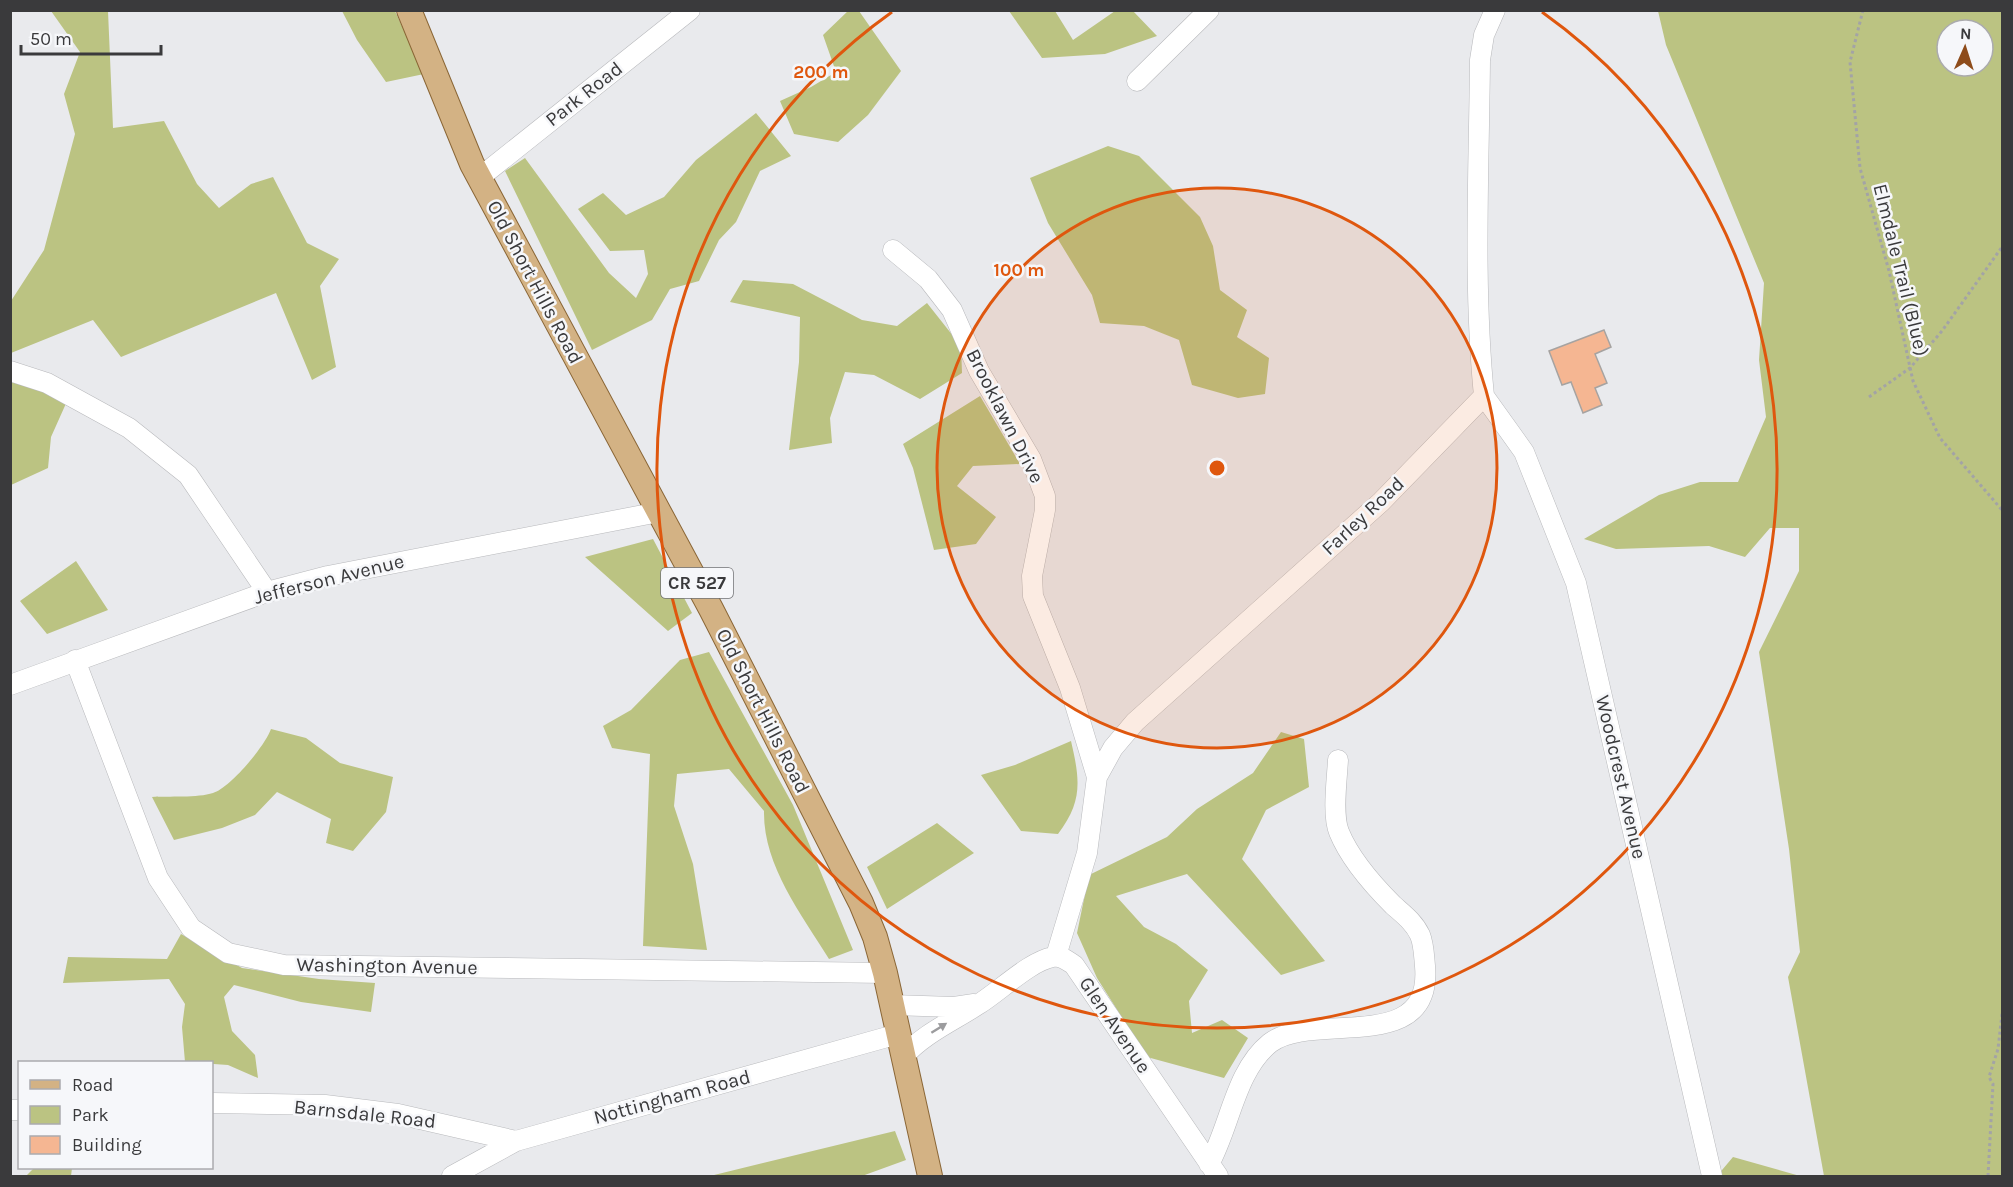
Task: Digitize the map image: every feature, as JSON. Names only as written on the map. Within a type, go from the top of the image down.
[{"type":"main road","name":"Old Short Hills Road","points":[[409,10],[479,178],[659,512],[861,903],[875,937],[885,973],[930,1176]]},
{"type":"street","name":"Park Road","points":[[479,178],[690,10]]},
{"type":"street","points":[[1137,81],[1209,10]]},
{"type":"street","points":[[1484,396],[1481,363],[1478,222],[1480,60],[1484,35],[1495,10]]},
{"type":"street","name":"Brooklawn Drive","points":[[893,250],[928,279],[952,310],[979,371],[1031,459],[1045,496],[1045,510],[1032,576],[1033,596],[1071,688],[1097,777]]},
{"type":"street","points":[[10,371],[47,383],[129,428],[188,475],[267,592]]},
{"type":"street","name":"Farley Road","points":[[1056,956],[1087,853],[1097,777],[1113,748],[1136,722],[1381,502],[1484,396]]},
{"type":"street","name":"Woodcrest Avenue","points":[[1484,396],[1524,452],[1576,583],[1712,1176]]},
{"type":"street","name":"Jefferson Avenue","points":[[10,686],[75,660],[267,592],[327,576],[659,512]]},
{"type":"street","name":"Washington Avenue","points":[[75,660],[158,878],[191,928],[228,953],[284,965],[885,973]]},
{"type":"street","points":[[1214,1170],[1219,1146],[1243,1083],[1270,1044],[1290,1033],[1395,1021],[1418,1003],[1424,989],[1424,953],[1415,927],[1351,855],[1338,831],[1338,760]]},
{"type":"street","points":[[900,1046],[910,1048],[936,1029],[980,1004],[1035,965],[1056,956]]},
{"type":"street","name":"Glen Avenue","points":[[1056,956],[1074,965],[1214,1170]]},
{"type":"street","points":[[892,1005],[954,1007],[980,1004]]},
{"type":"street","name":"Nottingham Road","points":[[452,1176],[516,1141],[900,1046]]},
{"type":"street","name":"Barnsdale Road","points":[[213,1103],[325,1105],[398,1114],[516,1141]]},
{"type":"path","name":"Elmdale Trail (Blue)","points":[[1863,10],[1850,62],[1860,168],[1889,271],[1913,381],[1940,438],[2002,510]]},
{"type":"path","points":[[1869,397],[1910,368],[1942,331],[2002,247]]},
{"type":"path","points":[[1988,1176],[1993,1084],[1989,1077],[1998,1049],[2002,1014]]},
{"type":"green space","points":[[849,10],[859,11],[901,71],[868,115],[838,142],[794,134],[780,101],[811,87],[836,72],[823,35]]},
{"type":"green space","points":[[51,11],[108,11],[113,128],[164,121],[197,184],[219,208],[251,184],[273,177],[307,243],[339,259],[320,286],[336,367],[312,380],[276,293],[121,357],[93,320],[11,353],[11,301],[44,250],[75,134],[64,94],[80,52]]},
{"type":"green space","points":[[342,11],[395,11],[424,74],[386,82],[357,40]]},
{"type":"green space","points":[[1009,11],[1055,11],[1073,40],[1115,11],[1133,11],[1157,36],[1105,54],[1042,58]]},
{"type":"green space","points":[[1658,11],[2002,11],[2002,1176],[1824,1176],[1788,977],[1800,952],[1789,849],[1759,652],[1799,571],[1799,528],[1770,528],[1745,557],[1709,546],[1616,549],[1584,539],[1659,495],[1700,482],[1738,482],[1766,417],[1759,360],[1764,283],[1666,45]]},
{"type":"green space","points":[[756,113],[791,156],[760,171],[736,222],[719,240],[699,281],[670,289],[652,320],[592,350],[505,171],[525,158],[609,273],[636,298],[648,274],[644,250],[610,251],[578,209],[603,193],[626,215],[664,197],[696,160]]},
{"type":"green space","points":[[1108,146],[1139,156],[1200,217],[1213,246],[1220,290],[1247,310],[1237,337],[1269,358],[1265,394],[1238,398],[1192,385],[1179,340],[1144,326],[1100,323],[1092,295],[1048,223],[1030,178]]},
{"type":"green space","points":[[743,280],[793,284],[862,320],[897,326],[927,303],[961,346],[962,373],[920,399],[874,375],[845,372],[830,418],[832,443],[789,450],[799,362],[800,317],[730,302]]},
{"type":"green space","points":[[10,380],[68,399],[51,437],[48,468],[11,485]]},
{"type":"green space","points":[[980,396],[1020,464],[973,466],[957,486],[996,517],[976,544],[934,550],[913,468],[903,444]]},
{"type":"green space","points":[[653,539],[692,613],[668,631],[585,557]]},
{"type":"green space","points":[[76,561],[108,610],[47,634],[20,601]]},
{"type":"green space","points":[[709,652],[793,805],[853,950],[829,959],[796,907],[777,870],[765,831],[764,811],[729,769],[677,774],[674,806],[693,864],[707,950],[643,946],[650,754],[612,748],[603,726],[631,710],[680,660]]},
{"type":"green space","points":[[271,729],[306,738],[340,763],[393,777],[386,812],[353,851],[326,843],[331,819],[277,792],[255,815],[222,828],[174,840],[152,797],[199,796],[220,790],[246,766]]},
{"type":"green space","points":[[1281,732],[1304,739],[1309,787],[1266,810],[1242,859],[1325,961],[1281,975],[1187,874],[1116,896],[1144,927],[1176,944],[1208,970],[1189,1001],[1192,1033],[1222,1020],[1248,1038],[1224,1078],[1147,1057],[1097,978],[1077,933],[1089,875],[1167,837],[1197,809],[1253,773]]},
{"type":"green space","points":[[1071,741],[1076,767],[1077,790],[1072,811],[1066,822],[1058,834],[1021,831],[981,775],[1015,765]]},
{"type":"green space","points":[[937,823],[974,853],[887,909],[867,867]]},
{"type":"green space","points":[[181,934],[242,968],[319,979],[375,983],[371,1012],[301,1002],[234,985],[224,997],[232,1031],[255,1055],[258,1078],[228,1065],[213,1064],[213,1061],[185,1061],[182,1027],[185,1004],[169,979],[63,983],[68,957],[167,959]]},
{"type":"green space","points":[[895,1131],[906,1160],[862,1176],[710,1176]]},
{"type":"green space","points":[[1733,1157],[1800,1176],[1717,1176]]},
{"type":"green space","points":[[33,1169],[72,1169],[71,1176],[26,1176]]},
{"type":"building","points":[[1604,330],[1611,347],[1595,354],[1607,383],[1595,388],[1602,405],[1583,413],[1571,382],[1562,385],[1549,351]]}]
